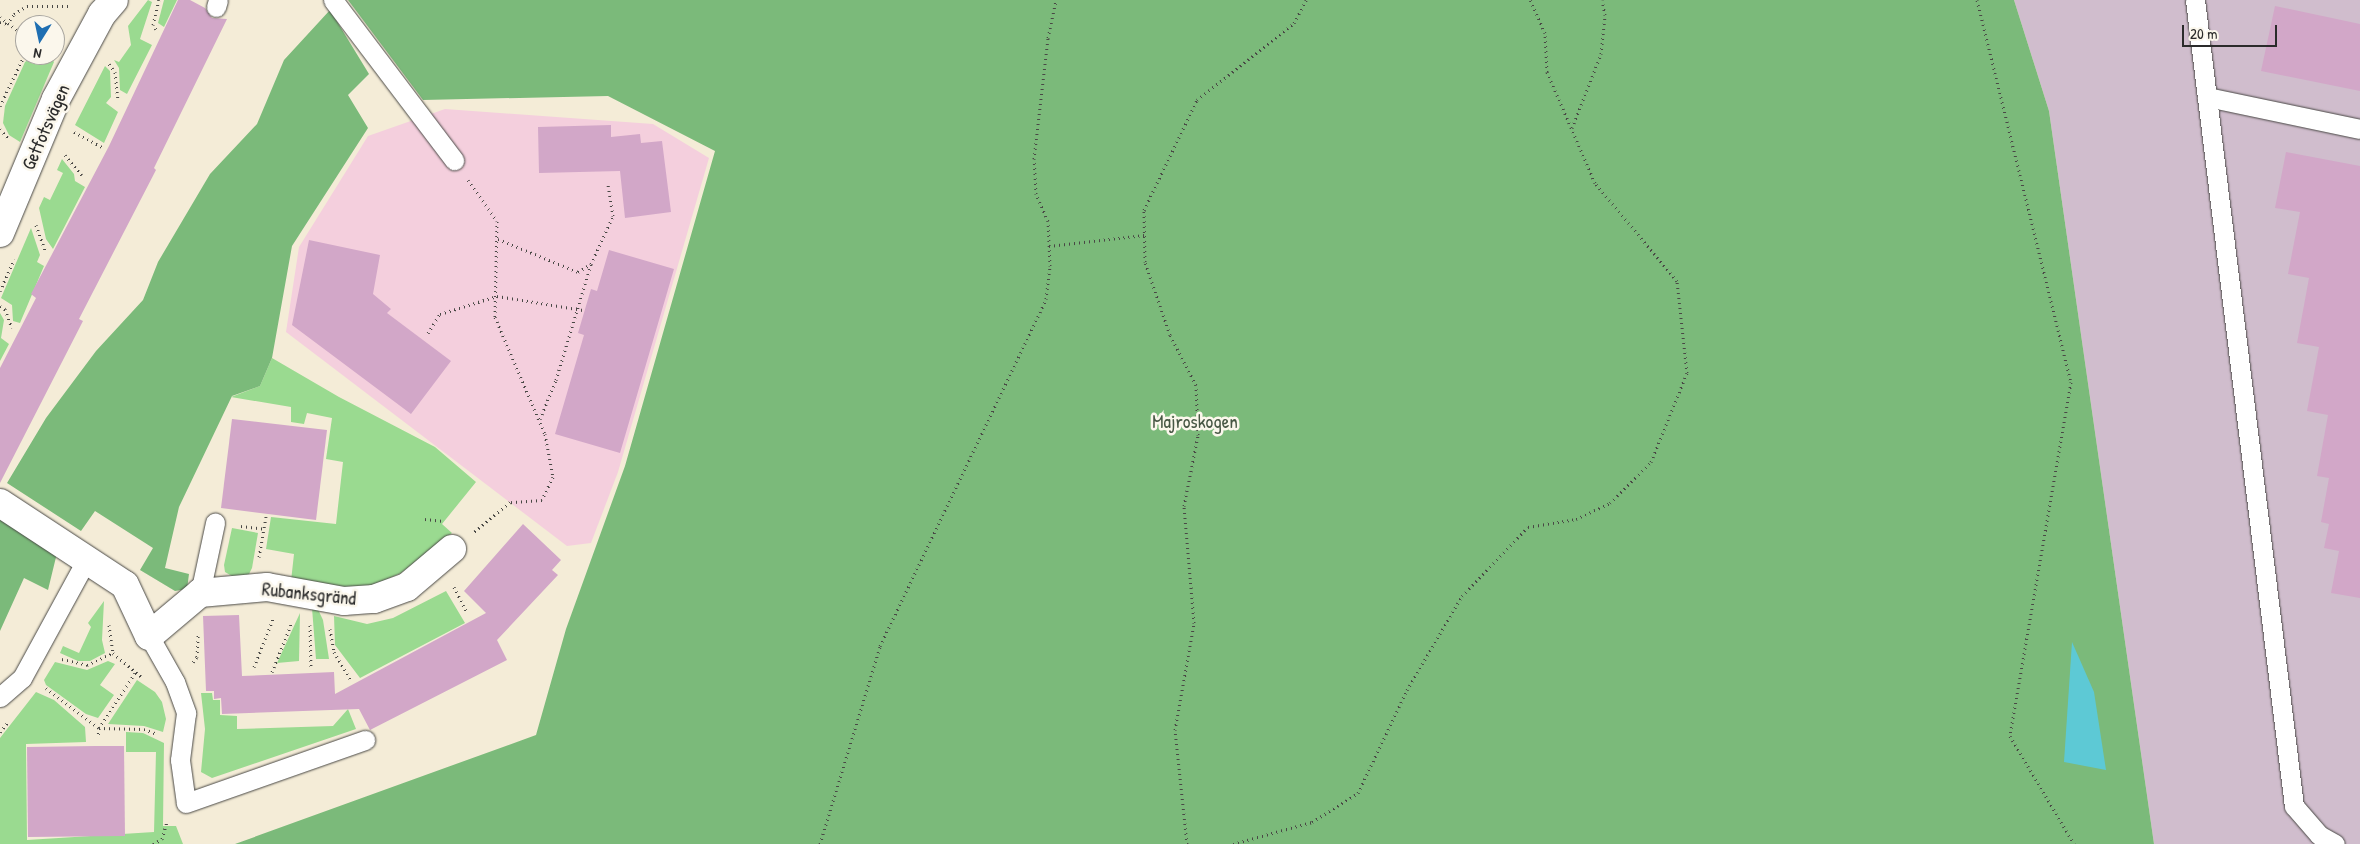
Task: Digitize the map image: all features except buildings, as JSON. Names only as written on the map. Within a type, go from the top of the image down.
[{"type":"street","name":"Getfotsvägen","points":[[0,233],[56,99],[102,14],[114,0]]},
{"type":"street","points":[[0,503],[125,585],[149,636],[200,593]]},
{"type":"street","name":"Rubanksgränd","points":[[200,593],[254,588],[344,601],[374,598],[407,587],[452,549]]},
{"type":"lane","points":[[333,0],[454,160]]},
{"type":"lane","points":[[2195,0],[2294,806],[2319,835],[2335,844]]},
{"type":"lane","points":[[2207,97],[2360,129]]},
{"type":"lane","points":[[200,593],[215,523]]},
{"type":"lane","points":[[0,697],[22,678],[87,559]]},
{"type":"lane","points":[[149,636],[175,682],[186,713],[180,760],[186,803],[365,740]]},
{"type":"path","points":[[156,29],[153,25],[159,0]]},
{"type":"path","points":[[820,844],[880,646],[1046,299],[1049,246],[1048,221],[1036,194],[1034,159],[1048,38],[1056,0]]},
{"type":"path","points":[[1187,844],[1175,730],[1194,624],[1184,506],[1198,435],[1196,385],[1167,326],[1145,262],[1144,210],[1197,100],[1294,23],[1306,0]]},
{"type":"path","points":[[1233,844],[1312,822],[1358,793],[1406,690],[1462,596],[1528,527],[1576,519],[1610,503],[1651,462],[1687,373],[1677,281],[1594,183],[1547,72],[1544,33],[1530,0]]},
{"type":"path","points":[[1572,129],[1601,54],[1605,15],[1602,0]]},
{"type":"path","points":[[1977,0],[2072,382],[2010,736],[2074,844]]},
{"type":"path","points":[[7,24],[14,14],[27,6],[77,6]]},
{"type":"path","points":[[0,17],[15,29]]},
{"type":"path","points":[[0,22],[7,24]]},
{"type":"path","points":[[104,58],[115,72],[118,99]]},
{"type":"path","points":[[0,106],[20,65]]},
{"type":"path","points":[[69,130],[104,148]]},
{"type":"path","points":[[60,149],[82,175]]},
{"type":"path","points":[[452,549],[510,502],[542,500],[553,477],[546,434],[495,317],[497,221],[454,160]]},
{"type":"path","points":[[539,419],[556,380],[581,310],[592,264],[613,216],[608,184]]},
{"type":"path","points":[[36,223],[45,250]]},
{"type":"path","points":[[1049,246],[1144,235]]},
{"type":"path","points":[[498,239],[578,272],[592,264]]},
{"type":"path","points":[[428,333],[440,314],[496,296],[581,310]]},
{"type":"path","points":[[0,306],[5,309],[12,328]]},
{"type":"path","points":[[254,588],[266,517]]},
{"type":"path","points":[[254,667],[306,594]]},
{"type":"path","points":[[306,594],[311,668]]},
{"type":"path","points":[[272,672],[306,594]]},
{"type":"path","points":[[306,594],[334,652],[351,680]]},
{"type":"path","points":[[110,617],[108,633],[113,653],[135,673],[148,681]]},
{"type":"path","points":[[53,656],[87,665],[113,653]]},
{"type":"path","points":[[98,737],[99,728],[135,673]]},
{"type":"path","points":[[39,683],[99,728],[144,729],[160,735]]},
{"type":"path","points":[[153,844],[162,839],[167,813]]},
{"type":"shaded area","points":[[2014,0],[2360,0],[2360,844],[2154,844],[2049,111]]},
{"type":"shaded area","points":[[445,109],[653,124],[709,158],[618,472],[591,543],[567,546],[286,332],[299,247],[368,136]]},
{"type":"green space","points":[[148,0],[152,2],[140,39],[152,45],[127,94],[120,90],[119,68],[114,60],[119,62],[131,45],[128,26]]},
{"type":"green space","points":[[164,0],[177,0],[164,27],[158,23]]},
{"type":"green space","name":"Majroskogen","points":[[348,0],[2014,0],[2049,111],[2154,844],[235,844],[536,735],[566,629],[625,466],[715,151],[608,96],[423,100]]},
{"type":"green space","points":[[330,10],[369,74],[348,95],[368,128],[292,246],[272,358],[260,386],[232,396],[179,507],[165,568],[189,574],[187,589],[175,591],[140,570],[153,548],[95,511],[81,531],[7,483],[46,418],[96,351],[143,300],[158,262],[210,174],[257,124],[284,60]]},
{"type":"green space","points":[[24,65],[53,65],[20,142],[9,135],[3,123],[5,106]]},
{"type":"green space","points":[[105,66],[110,71],[111,97],[106,103],[118,112],[104,143],[75,125]]},
{"type":"green space","points":[[62,159],[74,174],[75,181],[85,187],[53,249],[46,239],[39,208],[44,197],[50,200],[63,173],[57,170]]},
{"type":"green space","points":[[31,228],[40,255],[37,262],[44,266],[20,323],[13,321],[12,305],[1,298]]},
{"type":"green space","points":[[0,313],[4,320],[1,338],[9,344],[0,361]]},
{"type":"green space","points":[[272,358],[339,397],[435,447],[476,482],[442,524],[452,533],[401,573],[370,587],[337,590],[291,581],[294,554],[266,549],[271,517],[336,524],[343,462],[326,459],[332,418],[307,413],[304,424],[291,422],[291,407],[231,397],[260,386]]},
{"type":"green space","points":[[0,516],[57,553],[48,590],[24,578],[0,631]]},
{"type":"green space","points":[[232,528],[258,533],[252,568],[248,576],[237,579],[225,572],[224,565]]},
{"type":"green space","points":[[446,591],[465,623],[360,678],[335,645],[334,616],[367,624],[393,618]]},
{"type":"green space","points":[[104,601],[102,640],[105,653],[90,661],[78,661],[60,653],[63,646],[79,653],[91,627],[88,623]]},
{"type":"green space","points":[[315,603],[323,620],[329,659],[316,659],[312,608]]},
{"type":"green space","points":[[300,613],[299,661],[277,663]]},
{"type":"green space","points":[[108,661],[115,664],[100,685],[114,695],[98,718],[86,714],[46,685],[44,680],[55,662],[87,670]]},
{"type":"green space","points":[[137,680],[155,692],[162,702],[166,719],[163,732],[144,726],[108,724]]},
{"type":"green space","points":[[36,692],[54,700],[85,727],[86,742],[26,744],[27,840],[154,832],[156,752],[126,752],[126,732],[143,733],[164,743],[163,826],[176,826],[183,844],[0,844],[0,738]]},
{"type":"green space","points":[[201,693],[212,693],[213,700],[220,700],[220,715],[237,716],[237,729],[333,726],[348,709],[356,729],[212,778],[201,772],[205,729]]},
{"type":"water","points":[[2072,642],[2094,692],[2106,770],[2064,762]]}]
